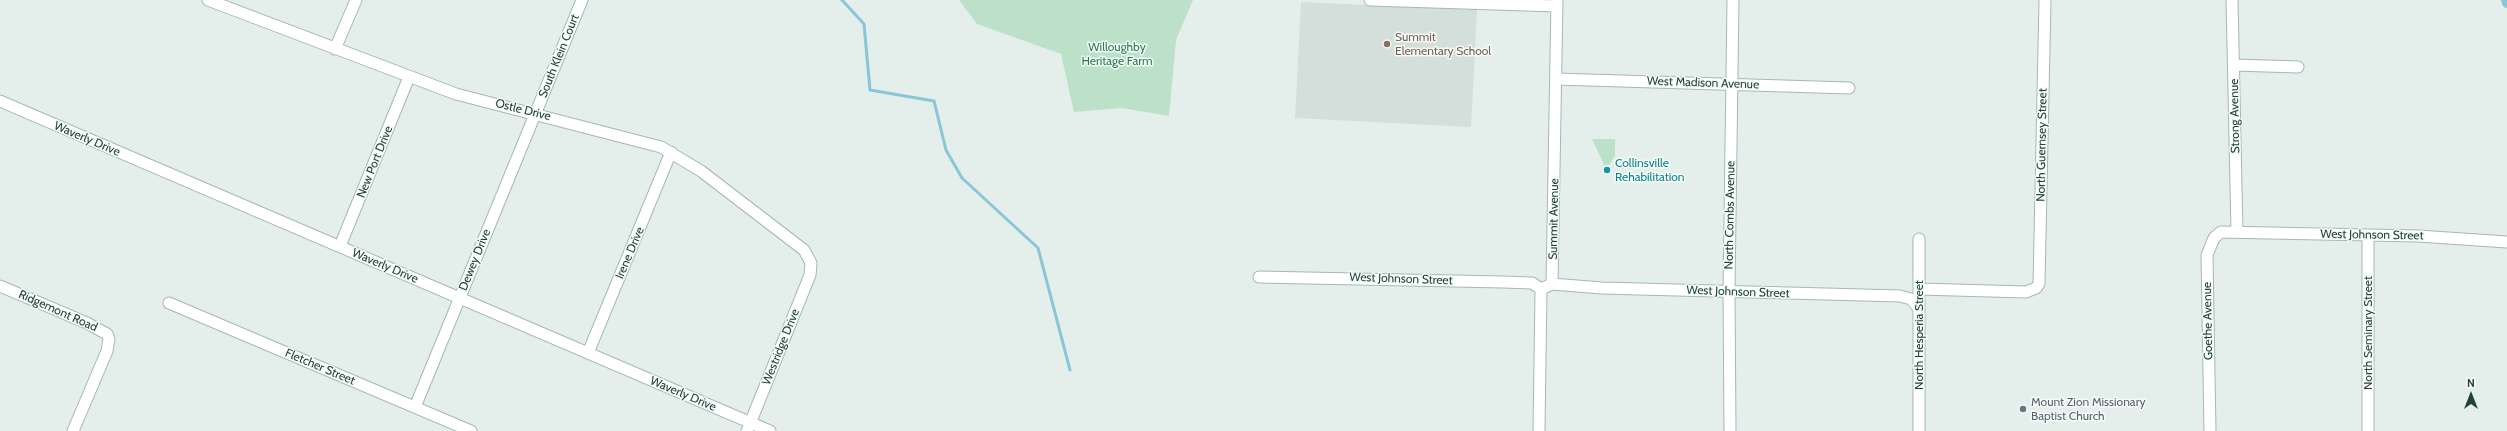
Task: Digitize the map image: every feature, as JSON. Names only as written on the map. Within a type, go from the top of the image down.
[{"type":"street","name":"Ostle Drive","points":[[208,0],[409,78],[456,94],[634,139],[671,152],[701,171],[804,250],[811,263]]},
{"type":"street","points":[[335,49],[356,0]]},
{"type":"street","name":"South Klein Court","points":[[535,113],[582,0]]},
{"type":"street","points":[[1370,0],[1557,3]]},
{"type":"street","name":"North Combs Avenue","points":[[1730,431],[1728,291],[1733,0]]},
{"type":"street","name":"North Guernsey Street","points":[[1919,289],[2026,292],[2036,288],[2040,278],[2045,0]]},
{"type":"street","name":"Strong Avenue","points":[[2232,0],[2237,232]]},
{"type":"street","name":"Summit Avenue","points":[[1552,284],[1557,3]]},
{"type":"street","points":[[2234,65],[2298,67]]},
{"type":"street","name":"New Port Drive","points":[[340,246],[409,78]]},
{"type":"street","name":"West Madison Avenue","points":[[1556,79],[1849,88]]},
{"type":"street","name":"Waverly Drive","points":[[0,101],[588,353],[749,427],[770,431]]},
{"type":"street","name":"Dewey Drive","points":[[415,407],[535,113]]},
{"type":"street","name":"Irene Drive","points":[[588,353],[671,152]]},
{"type":"street","name":"Goethe Avenue","points":[[2210,431],[2207,255],[2214,238],[2221,232],[2237,232]]},
{"type":"street","name":"West Johnson Street","points":[[2237,232],[2368,236],[2434,236],[2507,242]]},
{"type":"street","name":"North Seminary Street","points":[[2368,236],[2368,431]]},
{"type":"street","name":"North Hesperia Street","points":[[1919,239],[1919,431]]},
{"type":"street","name":"Westridge Drive","points":[[749,427],[808,281],[811,263]]},
{"type":"street","name":"West Johnson Street","points":[[1259,277],[1532,283],[1541,289]]},
{"type":"street","points":[[1540,431],[1541,289],[1552,284]]},
{"type":"street","name":"West Johnson Street","points":[[1552,284],[1900,296],[1911,299],[1919,309]]},
{"type":"street","name":"Ridgemont Road","points":[[0,286],[87,323],[107,334],[109,339],[107,351],[73,431]]},
{"type":"street","name":"Fletcher Street","points":[[169,303],[471,431]]},
{"type":"shaded area","name":"Summit Elementary School","points":[[1301,2],[1477,10],[1471,127],[1295,118]]},
{"type":"green space","name":"Willoughby Heritage Farm","points":[[959,0],[1193,0],[1176,40],[1169,116],[1122,108],[1074,112],[1061,54],[977,24]]},
{"type":"green space","points":[[1592,139],[1615,139],[1615,156],[1606,169]]},
{"type":"waterway","points":[[842,0],[864,24],[870,90],[934,101],[946,150],[962,178],[1038,248],[1070,370]]},
{"type":"place","name":"Summit Elementary School","points":[[1387,44]]},
{"type":"place","name":"Collinsville Rehabilitation","points":[[1607,170]]},
{"type":"place","name":"Mount Zion Missionary Baptist Church","points":[[2023,409]]}]
